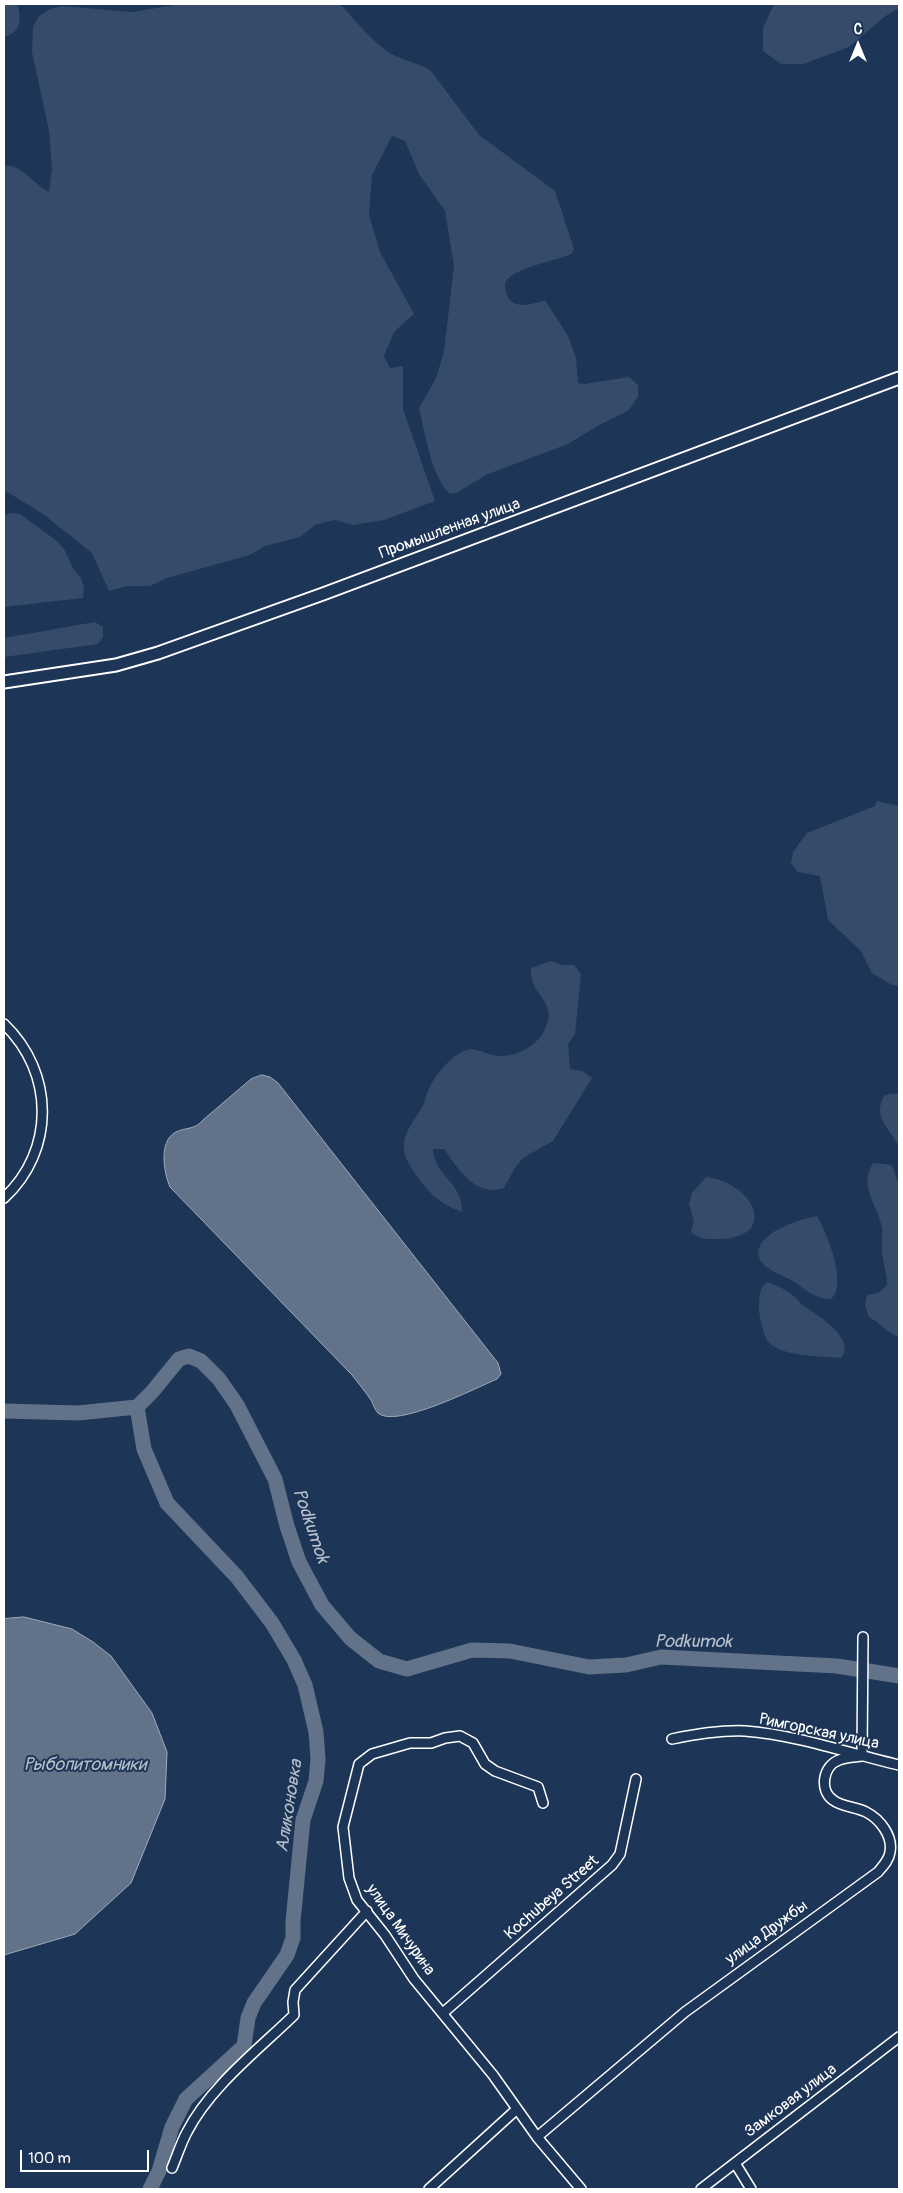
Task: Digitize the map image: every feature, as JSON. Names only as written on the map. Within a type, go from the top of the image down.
[{"type":"main road","name":"Промышленная улица","points":[[4,682],[116,665],[158,653],[899,378]]},
{"type":"street","points":[[4,1024],[19,1042],[34,1069],[41,1094],[43,1111],[41,1134],[36,1151],[27,1170],[4,1198]]},
{"type":"street","points":[[862,1756],[863,1637]]},
{"type":"street","name":"Римгорская улица","points":[[672,1739],[703,1733],[745,1732],[827,1746],[899,1765]]},
{"type":"street","name":"улица Мичурина","points":[[543,1802],[538,1788],[495,1771],[485,1764],[473,1743],[460,1736],[445,1738],[431,1743],[410,1743],[372,1754],[359,1764],[343,1827],[349,1878],[357,1900],[385,1935],[414,1979],[443,2013],[537,2137],[581,2189]]},
{"type":"street","name":"улица Дружбы","points":[[537,2137],[685,2012],[878,1872],[886,1863],[890,1853],[889,1840],[884,1829],[876,1819],[865,1812],[834,1801],[826,1792],[824,1779],[828,1768],[838,1760],[862,1756]]},
{"type":"street","name":"Kochubeya Street","points":[[443,2013],[612,1865],[620,1854],[636,1779]]},
{"type":"street","points":[[172,2168],[187,2131],[199,2114],[228,2078],[294,2016],[293,2002],[295,1990],[367,1911]]},
{"type":"street","name":"Замковая улица","points":[[702,2189],[899,2037]]},
{"type":"street","points":[[429,2189],[517,2109]]},
{"type":"street","points":[[735,2163],[752,2189]]},
{"type":"shaded area","points":[[4,4],[17,4],[20,20],[14,32],[4,37]]},
{"type":"shaded area","points":[[181,4],[340,4],[381,47],[398,57],[431,71],[479,135],[555,191],[574,249],[571,254],[564,257],[512,275],[505,282],[506,291],[508,297],[516,304],[528,305],[545,300],[568,336],[576,358],[578,383],[584,384],[629,377],[638,385],[638,397],[628,411],[601,424],[568,444],[488,474],[456,493],[450,494],[443,486],[433,466],[419,408],[436,378],[444,352],[454,266],[445,211],[419,174],[405,141],[392,136],[372,175],[369,215],[380,252],[414,314],[394,332],[384,356],[390,368],[403,366],[403,409],[435,501],[384,520],[353,525],[335,520],[322,523],[315,525],[300,537],[265,546],[250,555],[167,578],[150,586],[126,586],[109,591],[92,553],[43,514],[4,490],[4,166],[17,168],[49,192],[52,168],[49,131],[32,52],[33,27],[39,16],[50,9],[62,6],[132,12]]},
{"type":"shaded area","points":[[774,4],[899,4],[899,8],[884,17],[849,47],[803,64],[781,64],[763,51],[763,28]]},
{"type":"shaded area","points":[[10,513],[20,514],[57,541],[64,549],[74,570],[81,578],[84,588],[83,598],[4,607],[4,516]]},
{"type":"shaded area","points":[[95,622],[103,627],[103,637],[98,644],[4,657],[4,638]]},
{"type":"shaded area","points":[[877,801],[899,806],[899,986],[892,985],[872,973],[861,951],[828,920],[820,876],[798,872],[791,863],[793,852],[807,833],[875,806]]},
{"type":"shaded area","points":[[551,961],[562,965],[574,965],[581,974],[575,1034],[568,1044],[570,1069],[582,1071],[592,1078],[553,1141],[523,1158],[504,1188],[484,1189],[476,1185],[462,1173],[444,1149],[433,1149],[438,1167],[458,1193],[462,1212],[439,1200],[423,1184],[405,1156],[405,1137],[423,1105],[433,1081],[442,1069],[458,1054],[471,1049],[500,1056],[515,1054],[529,1048],[540,1037],[548,1022],[549,1015],[548,1008],[532,980],[531,968]]},
{"type":"shaded area","points":[[899,1094],[899,1147],[881,1117],[881,1104],[884,1096]]},
{"type":"shaded area","points":[[873,1163],[892,1165],[899,1185],[899,1337],[869,1317],[865,1306],[867,1295],[878,1293],[887,1285],[883,1260],[882,1228],[868,1188],[869,1172]]},
{"type":"shaded area","points":[[706,1177],[723,1181],[738,1189],[748,1200],[754,1211],[754,1221],[748,1231],[736,1237],[716,1239],[706,1239],[691,1232],[694,1221],[689,1204],[692,1193]]},
{"type":"shaded area","points":[[817,1216],[826,1234],[837,1271],[836,1292],[831,1299],[821,1298],[768,1268],[759,1257],[759,1248],[770,1234],[800,1220]]},
{"type":"shaded area","points":[[767,1282],[790,1293],[839,1334],[844,1342],[845,1350],[841,1358],[801,1355],[772,1346],[764,1334],[759,1310],[761,1291]]},
{"type":"water","points":[[262,1075],[270,1077],[278,1083],[498,1363],[501,1374],[497,1379],[418,1412],[387,1417],[378,1413],[371,1400],[352,1375],[170,1187],[164,1158],[170,1136],[180,1130],[197,1125],[251,1079]]},
{"type":"water","name":"Рыбопитомники","points":[[24,1617],[72,1629],[111,1656],[152,1713],[167,1752],[165,1799],[131,1883],[75,1934],[4,1955],[4,1619]]},
{"type":"waterway","name":"Podkumok","points":[[4,1411],[78,1413],[137,1407],[179,1359],[189,1356],[201,1361],[219,1379],[237,1405],[275,1479],[287,1526],[299,1562],[322,1605],[350,1638],[379,1661],[407,1669],[472,1650],[510,1651],[589,1667],[626,1665],[661,1657],[837,1666],[899,1676]]},
{"type":"waterway","name":"Аликоновка","points":[[137,1407],[144,1449],[167,1503],[237,1577],[272,1623],[294,1660],[305,1685],[316,1732],[318,1759],[316,1781],[303,1820],[293,1938],[287,1955],[254,2003],[248,2018],[244,2046],[186,2099],[172,2127],[159,2171],[150,2189]]}]
